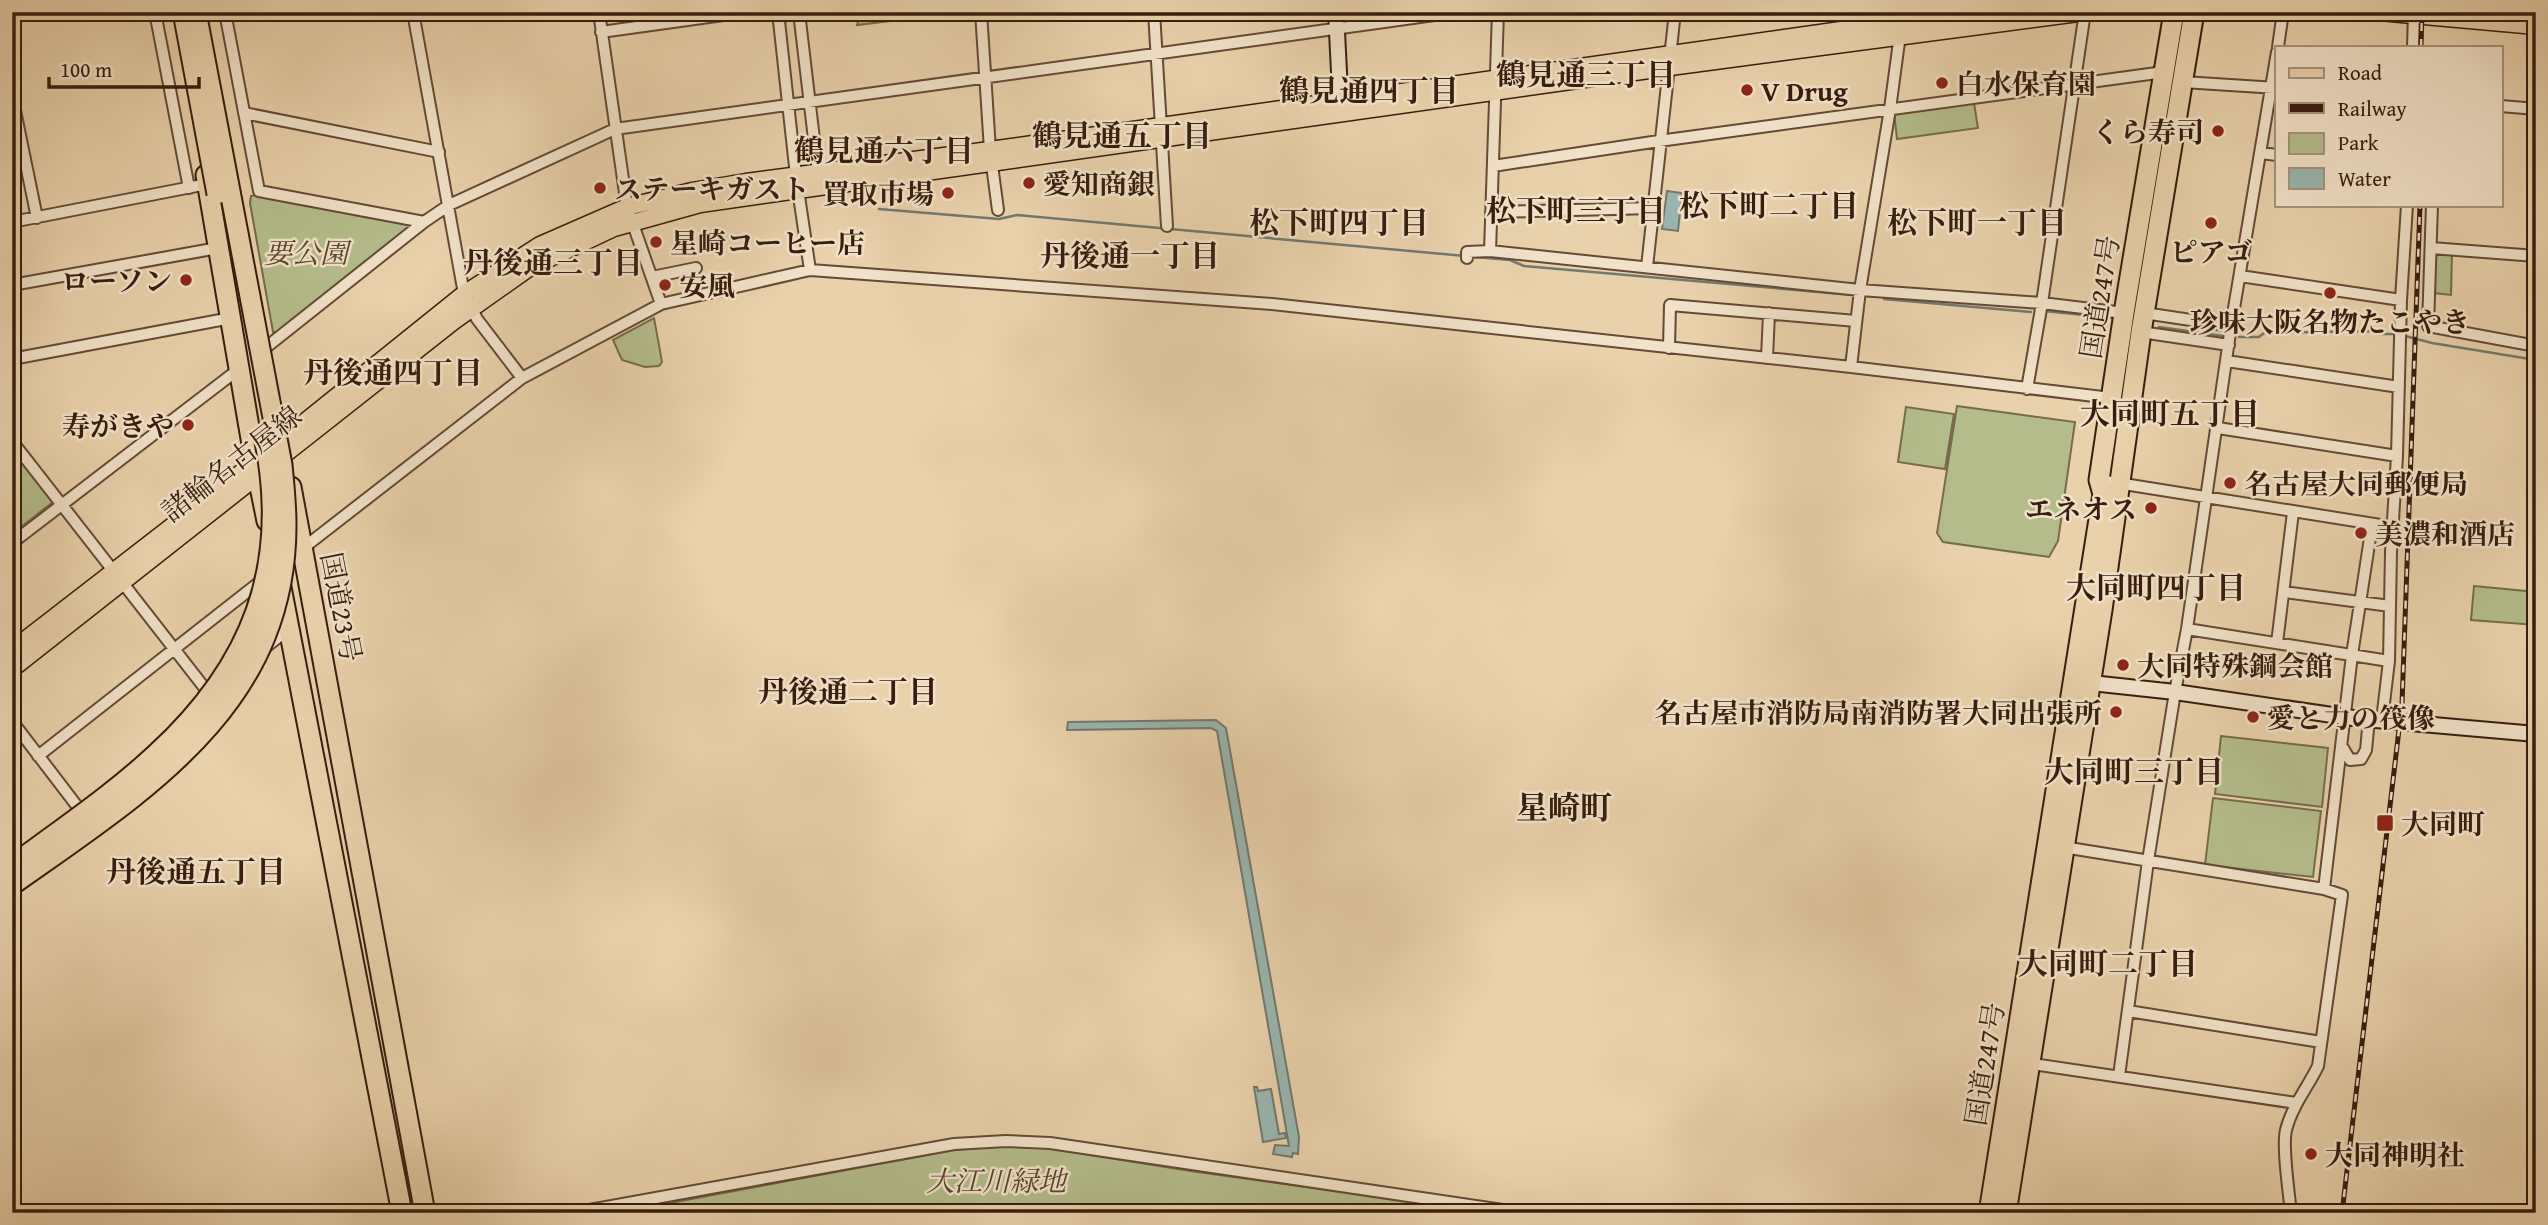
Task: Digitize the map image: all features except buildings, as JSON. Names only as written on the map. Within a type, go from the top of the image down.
[{"type":"highway","name":"国道23号","points":[[175,12],[198,186],[218,248],[256,469],[402,1213]]},
{"type":"highway","points":[[12,863],[129,778],[199,710],[234,661],[248,636],[265,583],[271,529],[266,451],[183,12]]},
{"type":"highway","name":"国道23号","points":[[197,12],[284,447],[425,1213]]},
{"type":"highway","points":[[12,885],[141,791],[170,767],[210,727],[251,666],[268,627],[279,591],[286,525],[282,466],[197,12]]},
{"type":"highway","name":"国道247号","points":[[1989,1213],[2063,847],[2103,494],[2099,480],[2123,313],[2174,12]]},
{"type":"highway","name":"国道247号","points":[[2006,1213],[2021,1062],[2081,682],[2121,483],[2143,323],[2194,12]]},
{"type":"main road","name":"諸輪名古屋線","points":[[12,650],[117,577],[540,245],[692,191],[797,183],[991,156],[1671,60],[1969,12]]},
{"type":"main road","name":"諸輪名古屋線","points":[[1901,24],[2086,12]]},
{"type":"main road","points":[[2379,12],[2536,26]]},
{"type":"main road","name":"諸輪名古屋線","points":[[797,183],[818,173],[991,156]]},
{"type":"main road","name":"諸輪名古屋線","points":[[12,668],[117,577]]},
{"type":"street","points":[[12,222],[198,186],[155,12]]},
{"type":"street","points":[[225,12],[259,191],[424,222]]},
{"type":"street","points":[[413,12],[468,301],[522,378]]},
{"type":"street","points":[[599,12],[629,215],[661,304]]},
{"type":"street","points":[[601,32],[745,12]]},
{"type":"street","points":[[778,12],[797,183],[810,270]]},
{"type":"street","points":[[799,12],[818,173]]},
{"type":"street","points":[[981,12],[991,156],[998,210]]},
{"type":"street","points":[[1154,12],[1167,226]]},
{"type":"street","points":[[1336,12],[1341,106]]},
{"type":"street","points":[[264,349],[449,205],[615,129],[1456,12]]},
{"type":"street","points":[[1489,251],[1498,12]]},
{"type":"street","points":[[1647,267],[1675,12]]},
{"type":"street","points":[[2027,389],[2086,12]]},
{"type":"street","points":[[2278,46],[2283,12]]},
{"type":"street","points":[[2413,46],[2414,14]]},
{"type":"street","points":[[1851,367],[1860,290],[1890,110],[1901,24]]},
{"type":"street","points":[[1493,166],[2164,72]]},
{"type":"street","points":[[2119,1076],[2148,861],[2187,629],[2231,326],[2274,88],[2183,82]]},
{"type":"street","points":[[12,96],[17,144],[37,218]]},
{"type":"street","points":[[2502,106],[2536,109]]},
{"type":"street","points":[[244,113],[439,152]]},
{"type":"street","points":[[2261,153],[2275,155]]},
{"type":"street","points":[[2342,745],[2350,761],[2361,759],[2376,719],[2389,661],[2401,300],[2407,206]]},
{"type":"street","points":[[2432,206],[2428,326],[2536,346]]},
{"type":"street","points":[[1491,212],[1653,208]]},
{"type":"street","points":[[12,285],[218,248]]},
{"type":"street","points":[[2431,248],[2536,256]]},
{"type":"street","points":[[1467,256],[1467,252],[1489,251],[1860,290],[2042,303],[2123,313]]},
{"type":"street","points":[[652,277],[696,268]]},
{"type":"street","points":[[302,548],[522,378],[661,304],[810,270],[1272,304],[2111,398]]},
{"type":"street","points":[[2240,276],[2401,300]]},
{"type":"street","points":[[1669,348],[1670,304],[1856,321]]},
{"type":"street","points":[[1767,358],[1769,313]]},
{"type":"street","points":[[12,359],[230,318]]},
{"type":"street","points":[[2143,323],[2231,326]]},
{"type":"street","points":[[2143,323],[2230,345]]},
{"type":"street","points":[[2227,361],[2399,387]]},
{"type":"street","points":[[12,543],[239,369]]},
{"type":"street","points":[[2218,428],[2397,456]]},
{"type":"street","points":[[12,441],[206,691]]},
{"type":"street","points":[[2099,480],[2393,527]]},
{"type":"street","points":[[2277,643],[2293,512]]},
{"type":"street","points":[[2324,889],[2352,655],[2372,525]]},
{"type":"street","points":[[38,756],[277,568]]},
{"type":"street","points":[[2284,592],[2390,606]]},
{"type":"street","points":[[12,863],[161,747],[206,691],[289,629]]},
{"type":"street","points":[[2187,629],[2389,661]]},
{"type":"street","points":[[2081,682],[2175,692],[2344,716],[2536,734]]},
{"type":"street","points":[[12,721],[80,810]]},
{"type":"street","points":[[12,885],[25,874],[42,842],[53,830]]},
{"type":"street","points":[[2063,847],[2324,889],[2342,895],[2318,1066],[2308,1088],[2296,1103],[2286,1132],[2291,1213]]},
{"type":"street","points":[[2128,1011],[2321,1042]]},
{"type":"street","points":[[2021,1062],[2296,1103]]},
{"type":"street","points":[[573,1213],[954,1144],[1006,1141],[1050,1143],[1523,1213]]},
{"type":"green space","points":[[861,12],[890,12],[890,21],[857,25]]},
{"type":"green space","points":[[1974,103],[1978,128],[1897,139],[1894,112]]},
{"type":"green space","name":"要公園","points":[[258,195],[409,223],[411,228],[280,332],[273,332],[250,203],[251,196]]},
{"type":"green space","points":[[2436,251],[2452,252],[2451,295],[2434,293],[2432,257]]},
{"type":"green space","points":[[654,318],[662,362],[659,366],[645,367],[622,360],[613,340]]},
{"type":"green space","points":[[1957,406],[2075,422],[2058,541],[2049,557],[1943,542],[1937,533]]},
{"type":"green space","points":[[1906,407],[1954,414],[1945,469],[1898,462]]},
{"type":"green space","points":[[12,449],[53,502],[12,534]]},
{"type":"green space","points":[[2474,586],[2536,592],[2536,625],[2471,620]]},
{"type":"green space","points":[[2221,736],[2328,748],[2322,807],[2215,794]]},
{"type":"green space","points":[[2213,798],[2321,811],[2313,877],[2205,865]]},
{"type":"green space","name":"大江川緑地","points":[[1006,1146],[1046,1148],[1197,1172],[1499,1213],[616,1213],[954,1150]]},
{"type":"water","points":[[1667,191],[1682,193],[1678,231],[1662,229]]},
{"type":"water","points":[[1216,720],[1226,728],[1299,1137],[1298,1154],[1293,1153],[1292,1157],[1273,1154],[1275,1145],[1289,1146],[1217,731],[1211,728],[1067,730],[1068,722]]},
{"type":"water","points":[[1254,1087],[1257,1087],[1258,1091],[1271,1089],[1279,1134],[1285,1133],[1286,1138],[1263,1142]]},
{"type":"waterway","points":[[879,209],[999,219],[1017,215],[1465,256]]},
{"type":"waterway","points":[[1475,257],[1510,260],[1524,266],[1853,295]]},
{"type":"waterway","points":[[1884,299],[2031,312]]},
{"type":"waterway","points":[[2044,311],[2114,318]]},
{"type":"waterway","points":[[2159,327],[2223,336]]},
{"type":"waterway","points":[[2239,337],[2259,337],[2264,333],[2372,331],[2377,334],[2398,334]]},
{"type":"waterway","points":[[2405,336],[2536,360]]},
{"type":"railway","points":[[2421,46],[2422,12]]},
{"type":"railway","points":[[2342,1213],[2402,704],[2420,206]]},
{"type":"place","name":"白水保育園","points":[[1942,83]]},
{"type":"place","name":"V Drug","points":[[1747,90]]},
{"type":"place","name":"くら寿司","points":[[2218,131]]},
{"type":"place","name":"愛知商銀","points":[[1029,183]]},
{"type":"place","name":"ステーキガスト","points":[[600,188]]},
{"type":"place","name":"買取市場","points":[[948,193]]},
{"type":"place","name":"ピアゴ","points":[[2211,223]]},
{"type":"place","name":"星崎コーヒー店","points":[[656,242]]},
{"type":"place","name":"ローソン","points":[[186,280]]},
{"type":"place","name":"安風","points":[[665,285]]},
{"type":"place","name":"珍味大阪名物たこやき","points":[[2330,293]]},
{"type":"place","name":"寿がきや","points":[[188,425]]},
{"type":"place","name":"名古屋大同郵便局","points":[[2230,483]]},
{"type":"place","name":"エネオス","points":[[2151,508]]},
{"type":"place","name":"美濃和酒店","points":[[2361,533]]},
{"type":"place","name":"大同特殊鋼会館","points":[[2123,665]]},
{"type":"place","name":"名古屋市消防局南消防署大同出張所","points":[[2116,712]]},
{"type":"place","name":"愛と力の筏像","points":[[2253,717]]},
{"type":"place","name":"大同町","points":[[2385,823]]},
{"type":"place","name":"大同神明社","points":[[2311,1154]]},
{"type":"district","name":"鶴見通三丁目","points":[[1586,74]]},
{"type":"district","name":"鶴見通四丁目","points":[[1369,90]]},
{"type":"district","name":"鶴見通五丁目","points":[[1122,135]]},
{"type":"district","name":"鶴見通六丁目","points":[[884,150]]},
{"type":"district","name":"松下町二丁目","points":[[1769,205]]},
{"type":"district","name":"松下町三丁目","points":[[1576,210]]},
{"type":"district","name":"松下町四丁目","points":[[1339,222]]},
{"type":"district","name":"松下町一丁目","points":[[1977,222]]},
{"type":"district","name":"丹後通一丁目","points":[[1130,255]]},
{"type":"district","name":"丹後通三丁目","points":[[553,262]]},
{"type":"district","name":"丹後通四丁目","points":[[393,372]]},
{"type":"district","name":"大同町五丁目","points":[[2170,413]]},
{"type":"district","name":"大同町四丁目","points":[[2156,587]]},
{"type":"district","name":"丹後通二丁目","points":[[848,691]]},
{"type":"district","name":"大同町三丁目","points":[[2134,771]]},
{"type":"district","name":"星崎町","points":[[1564,807]]},
{"type":"district","name":"丹後通五丁目","points":[[196,871]]},
{"type":"district","name":"大同町二丁目","points":[[2108,963]]}]
